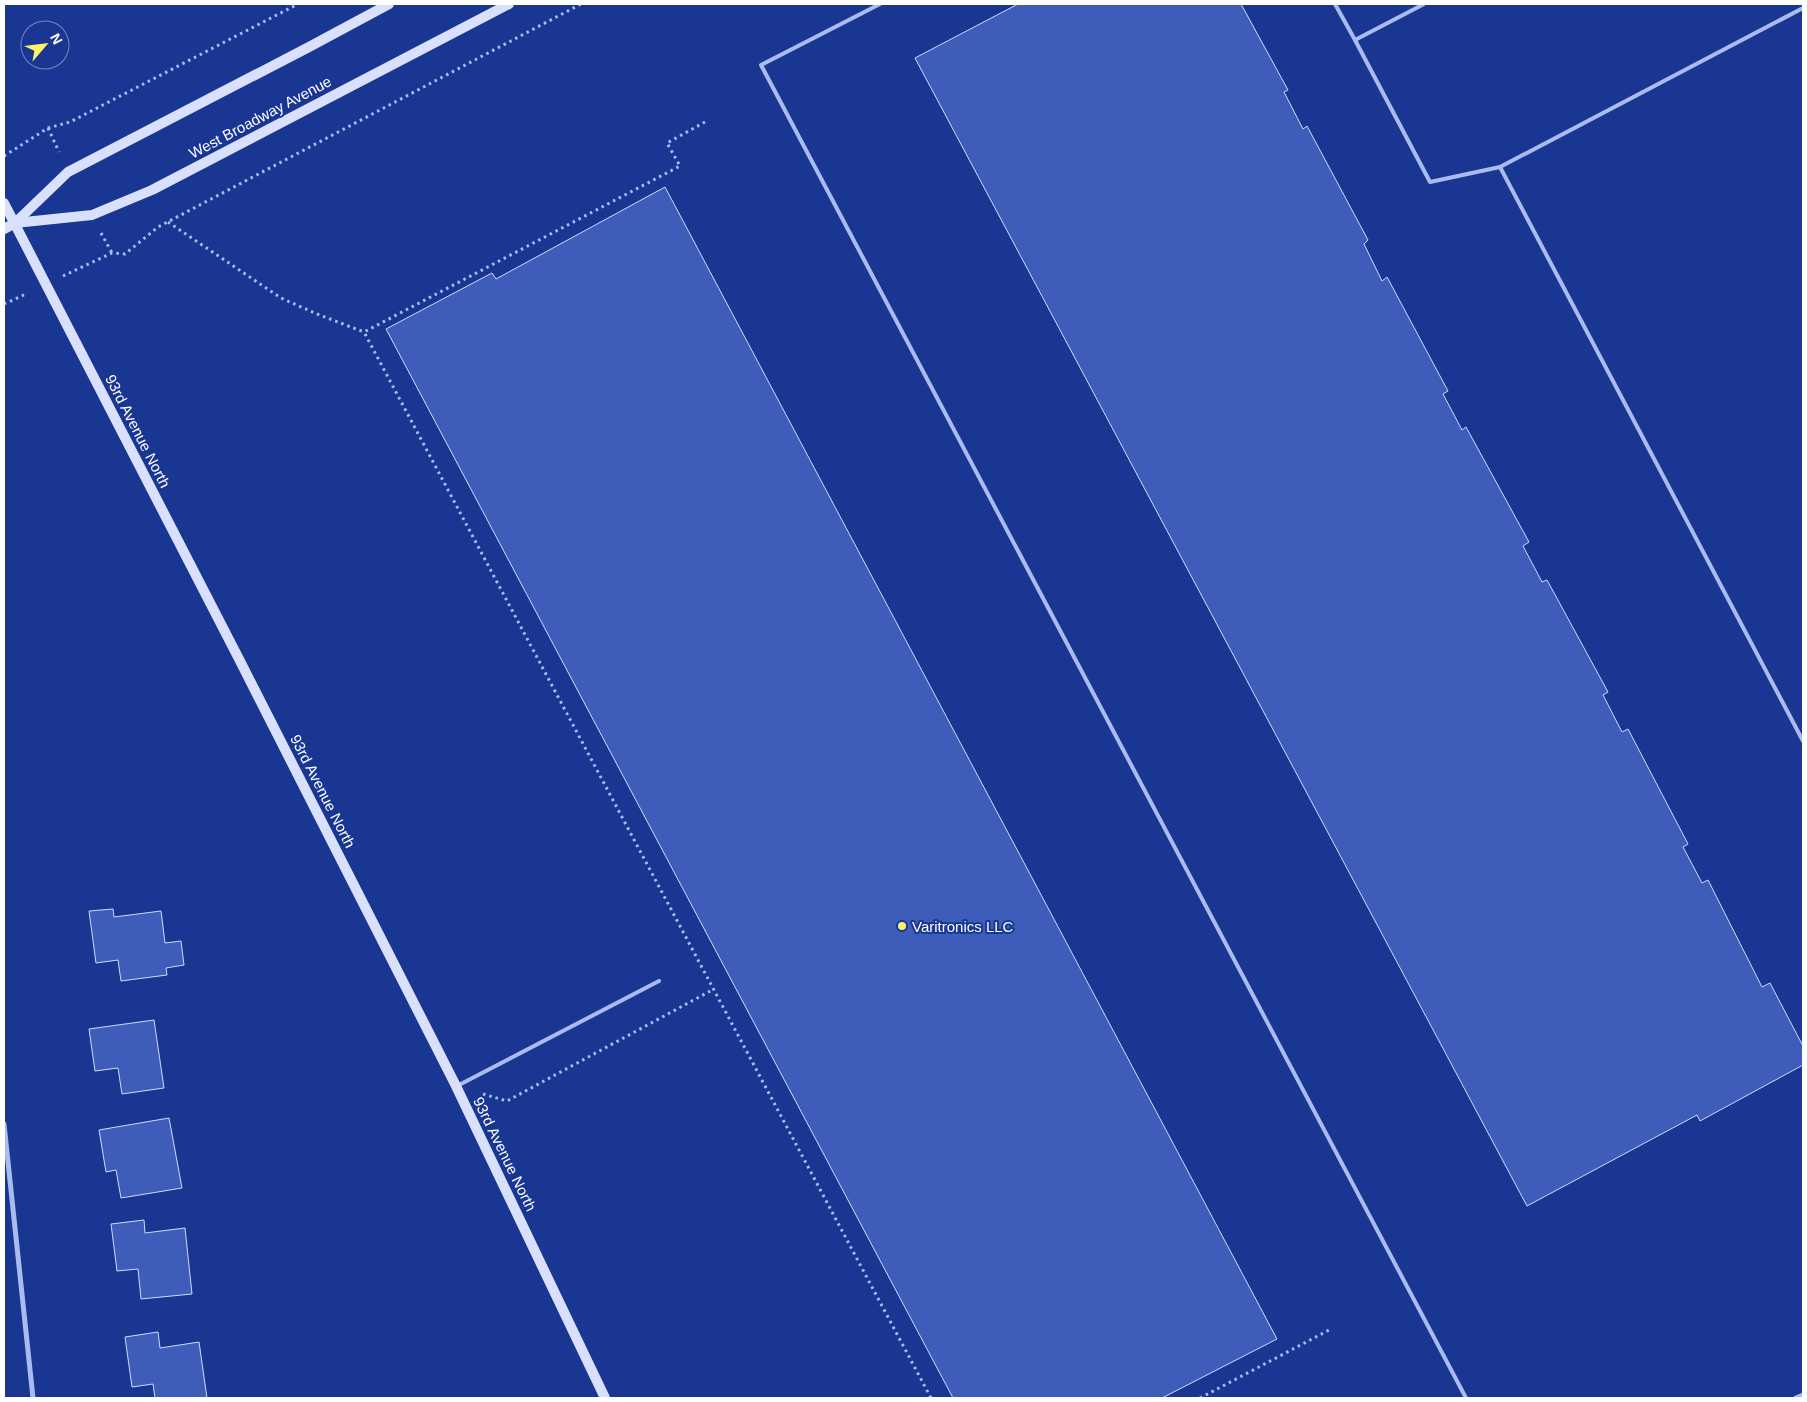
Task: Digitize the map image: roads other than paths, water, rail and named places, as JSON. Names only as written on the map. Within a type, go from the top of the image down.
[{"type":"street","name":"West Broadway Avenue","points":[[4,229],[15,223],[68,172],[309,48],[389,4]]},
{"type":"street","name":"West Broadway Avenue","points":[[15,223],[92,215],[152,190],[509,4]]},
{"type":"street","name":"93rd Avenue North","points":[[4,203],[456,1086],[606,1398]]},
{"type":"street","points":[[4,1124],[33,1398]]},
{"type":"street","points":[[1796,1398],[1803,1394]]},
{"type":"lane","points":[[880,4],[761,65],[1466,1398]]},
{"type":"lane","points":[[1335,4],[1430,182],[1500,167],[1803,8]]},
{"type":"lane","points":[[1355,40],[1424,4]]},
{"type":"lane","points":[[1500,167],[1803,741]]},
{"type":"lane","points":[[456,1086],[659,981]]},
{"type":"place","name":"Varitronics LLC","points":[[902,926]]}]
